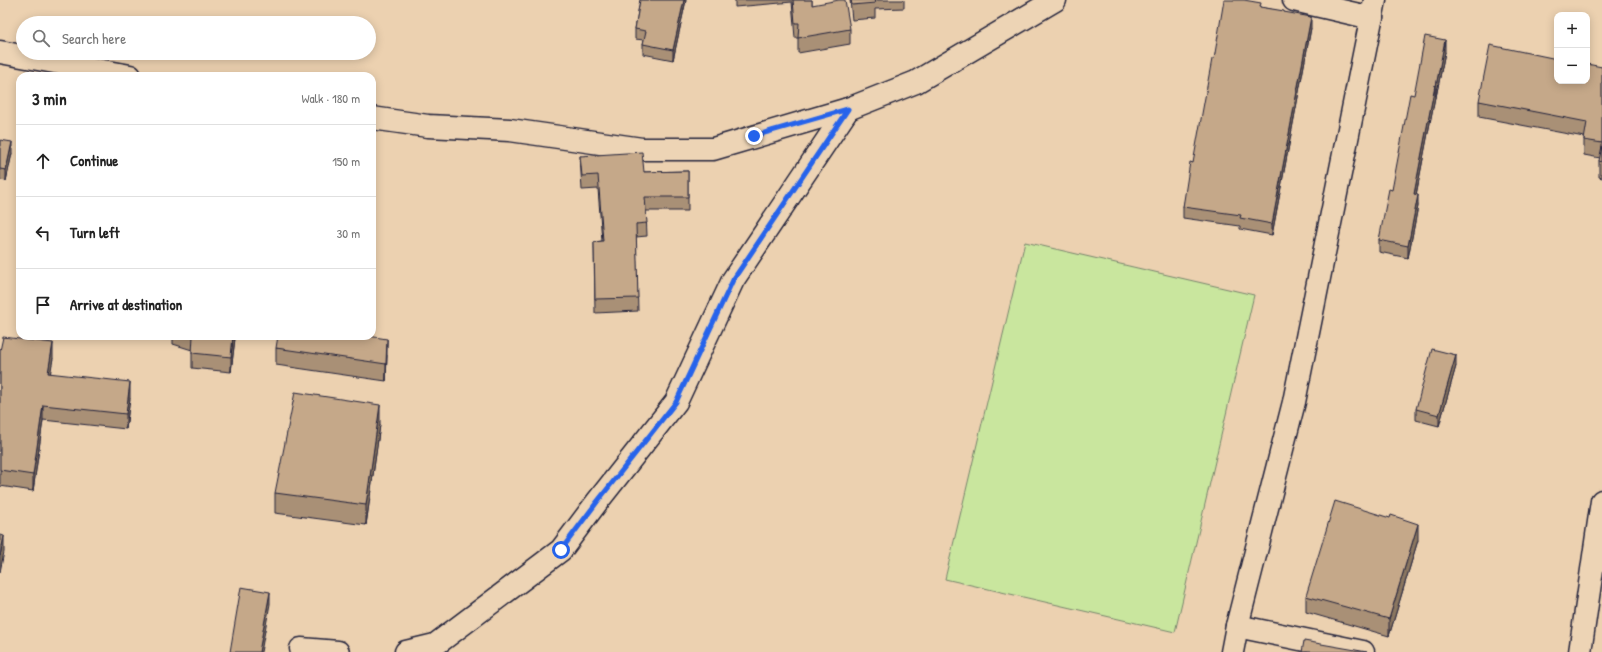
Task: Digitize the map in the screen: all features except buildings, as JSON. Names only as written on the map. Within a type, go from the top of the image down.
[{"type":"street","points":[[376,119],[428,126],[510,130],[642,149],[713,149],[848,109],[916,82],[1055,0]]},
{"type":"street","points":[[1232,652],[1237,626],[1294,402],[1374,9],[1294,0]]},
{"type":"street","points":[[0,52],[16,55]]},
{"type":"street","points":[[43,60],[108,72]]},
{"type":"street","points":[[406,652],[435,645],[561,550],[676,402],[733,280],[848,109]]},
{"type":"street","points":[[1580,652],[1602,501]]},
{"type":"street","points":[[1237,626],[1363,652]]},
{"type":"street","points":[[301,649],[338,652]]},
{"type":"green space","points":[[1025,242],[1254,295],[1175,632],[945,579]]},
{"type":"route","points":[[561,550],[676,402],[733,280],[848,109],[754,136]]}]
